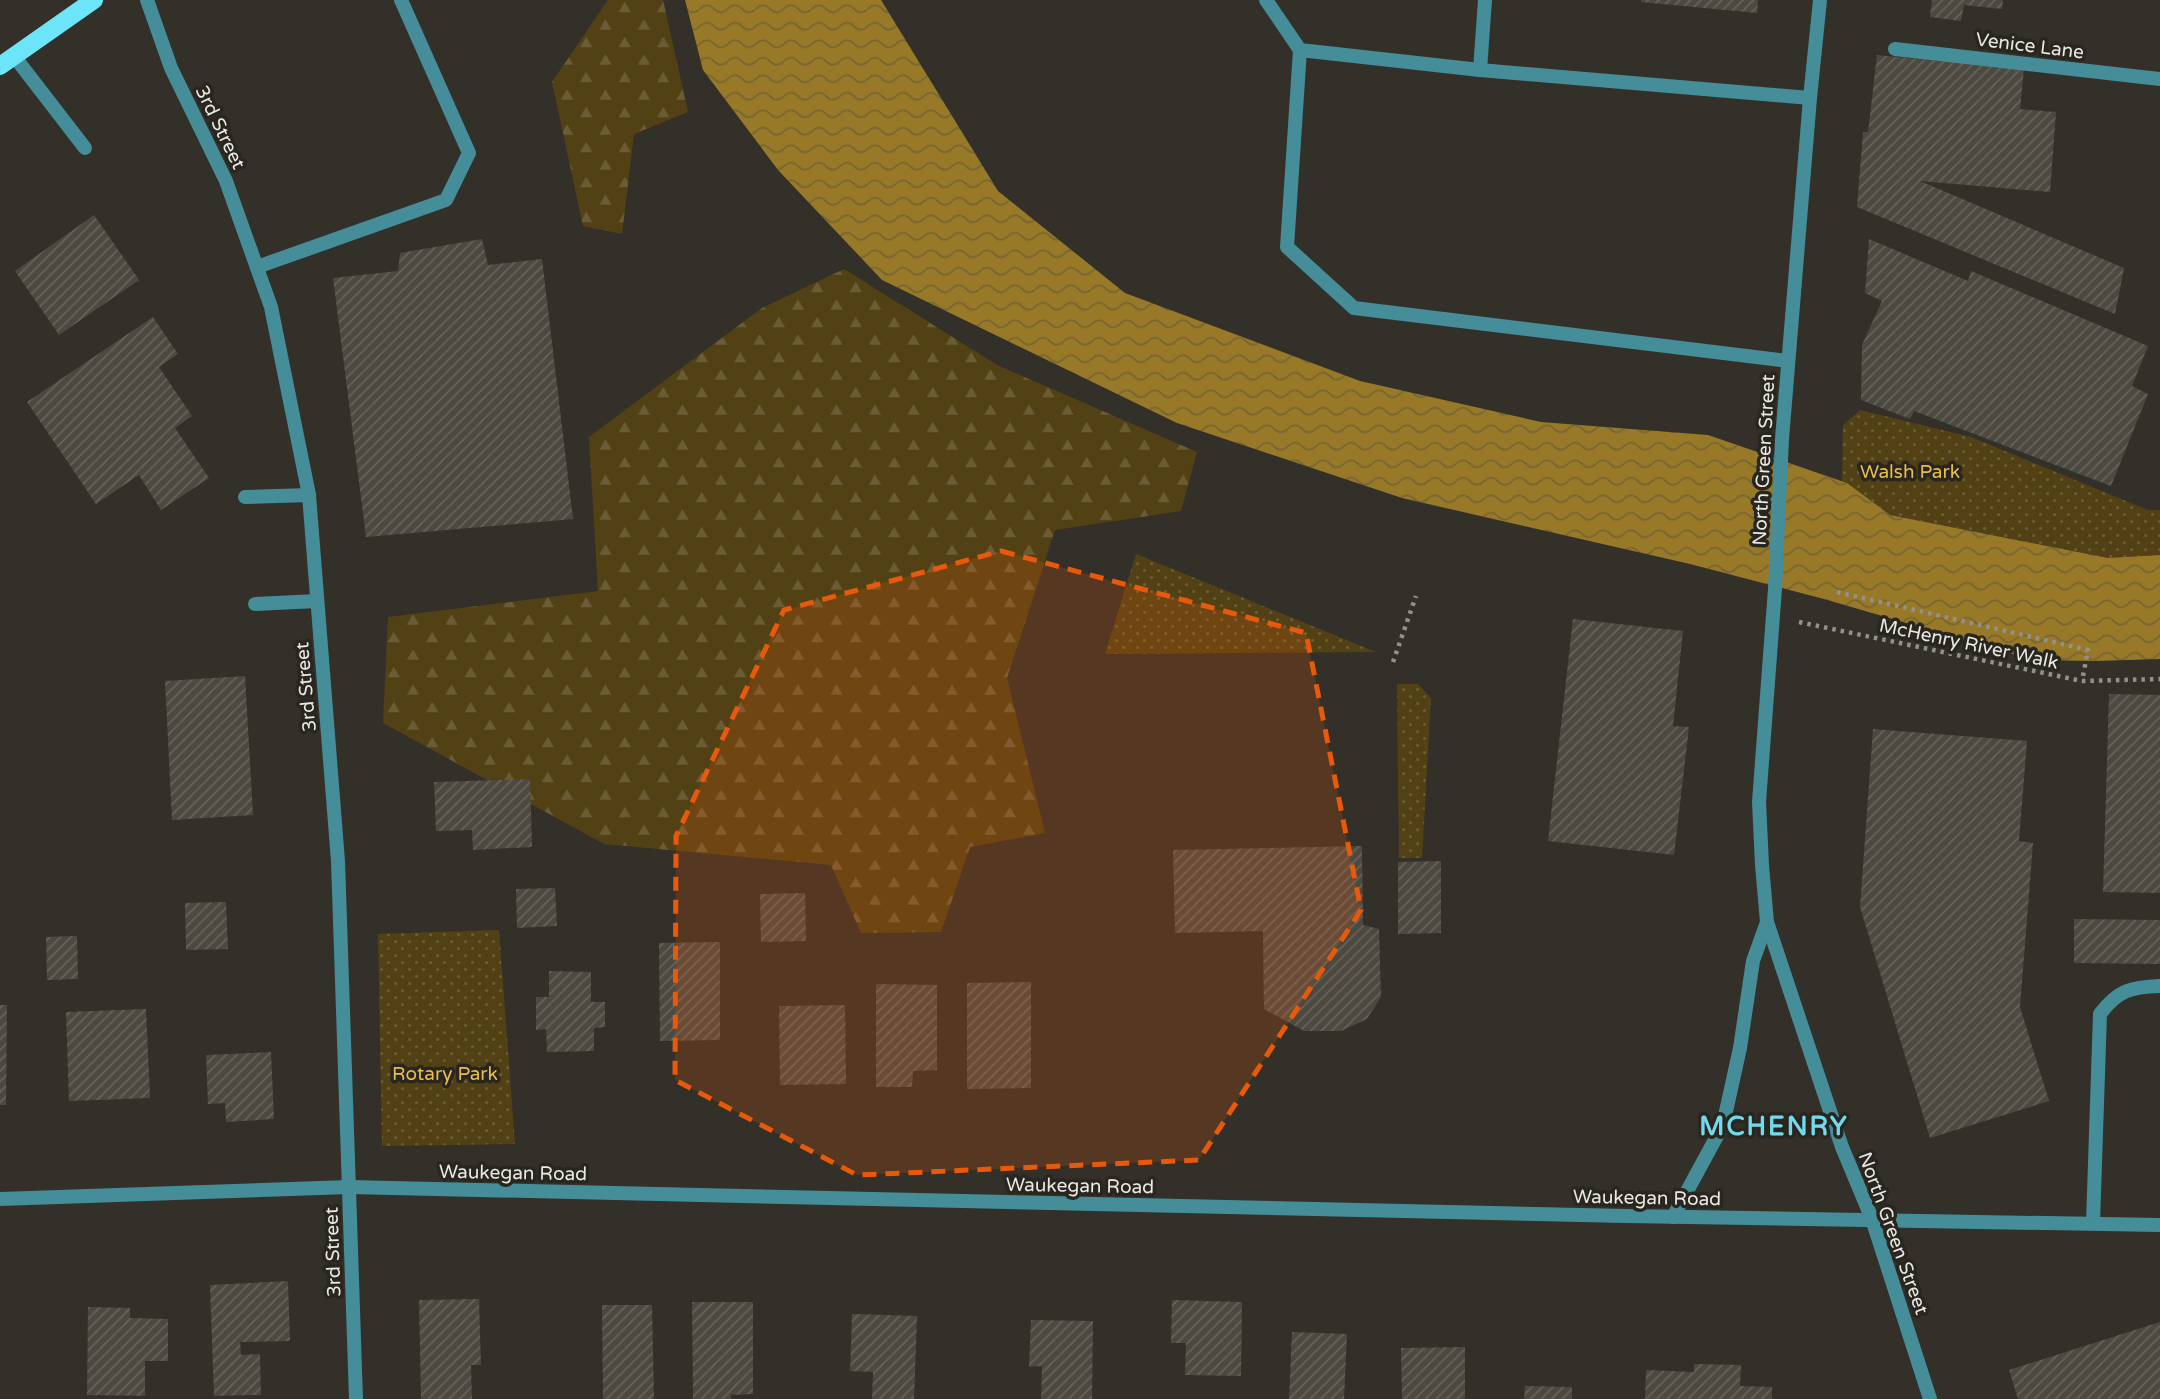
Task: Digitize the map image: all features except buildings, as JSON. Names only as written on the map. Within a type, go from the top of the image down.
[{"type":"main road","points":[[7,61],[94,0]]},
{"type":"street","name":"3rd Street","points":[[147,0],[171,68],[226,181],[271,307],[309,495],[338,861],[356,1399]]},
{"type":"street","points":[[257,267],[446,200],[469,153],[401,0]]},
{"type":"street","points":[[1266,0],[1300,50],[1287,247],[1354,308],[1788,361]]},
{"type":"street","points":[[1479,70],[1485,0]]},
{"type":"street","name":"North Green Street","points":[[1820,0],[1782,439],[1775,589],[1759,802],[1762,865],[1767,922],[1842,1147],[1872,1219],[1930,1399]]},
{"type":"street","name":"Venice Lane","points":[[1895,49],[2160,79]]},
{"type":"street","points":[[1300,50],[1479,70],[1810,98]]},
{"type":"street","points":[[7,61],[85,148]]},
{"type":"street","points":[[245,497],[309,495]]},
{"type":"street","points":[[255,604],[317,601]]},
{"type":"street","name":"North Green Street","points":[[1673,1217],[1723,1125],[1740,1048],[1753,961],[1767,922]]},
{"type":"street","points":[[2094,1223],[2100,1014],[2112,998],[2135,987],[2160,986]]},
{"type":"street","name":"Waukegan Road","points":[[0,1199],[349,1187],[1673,1217],[2160,1225]]},
{"type":"path","points":[[1837,592],[2088,650],[2082,681]]},
{"type":"path","points":[[1393,662],[1416,596]]},
{"type":"path","name":"McHenry River Walk","points":[[1773,617],[2082,681],[2160,679]]},
{"type":"highlighted area","points":[[1001,551],[1306,633],[1361,910],[1199,1160],[857,1175],[675,1080],[676,836],[784,610]]},
{"type":"green space","points":[[608,0],[663,0],[688,112],[634,134],[622,234],[583,226],[552,82]]},
{"type":"green space","points":[[844,269],[997,365],[1197,452],[1181,511],[1055,530],[1007,678],[1045,833],[970,847],[941,932],[861,933],[831,865],[604,844],[383,723],[388,617],[598,591],[589,437],[762,308]]},
{"type":"green space","name":"Walsh Park","points":[[1860,410],[1971,437],[2148,510],[2160,510],[2160,555],[2108,558],[1890,515],[1842,482],[1843,425]]},
{"type":"green space","points":[[1136,554],[1376,652],[1105,654]]},
{"type":"green space","points":[[1397,684],[1418,684],[1431,698],[1422,858],[1399,858]]},
{"type":"green space","name":"Rotary Park","points":[[499,930],[515,1144],[382,1146],[378,934]]},
{"type":"water","points":[[685,0],[881,0],[998,191],[1125,293],[1360,381],[1541,422],[1708,435],[1847,483],[1890,515],[2108,558],[2160,555],[2160,659],[2033,660],[1824,599],[1690,564],[1402,498],[1177,423],[882,280],[778,170],[703,70]]},
{"type":"district","name":"MCHENRY","points":[[1774,1126]]}]
